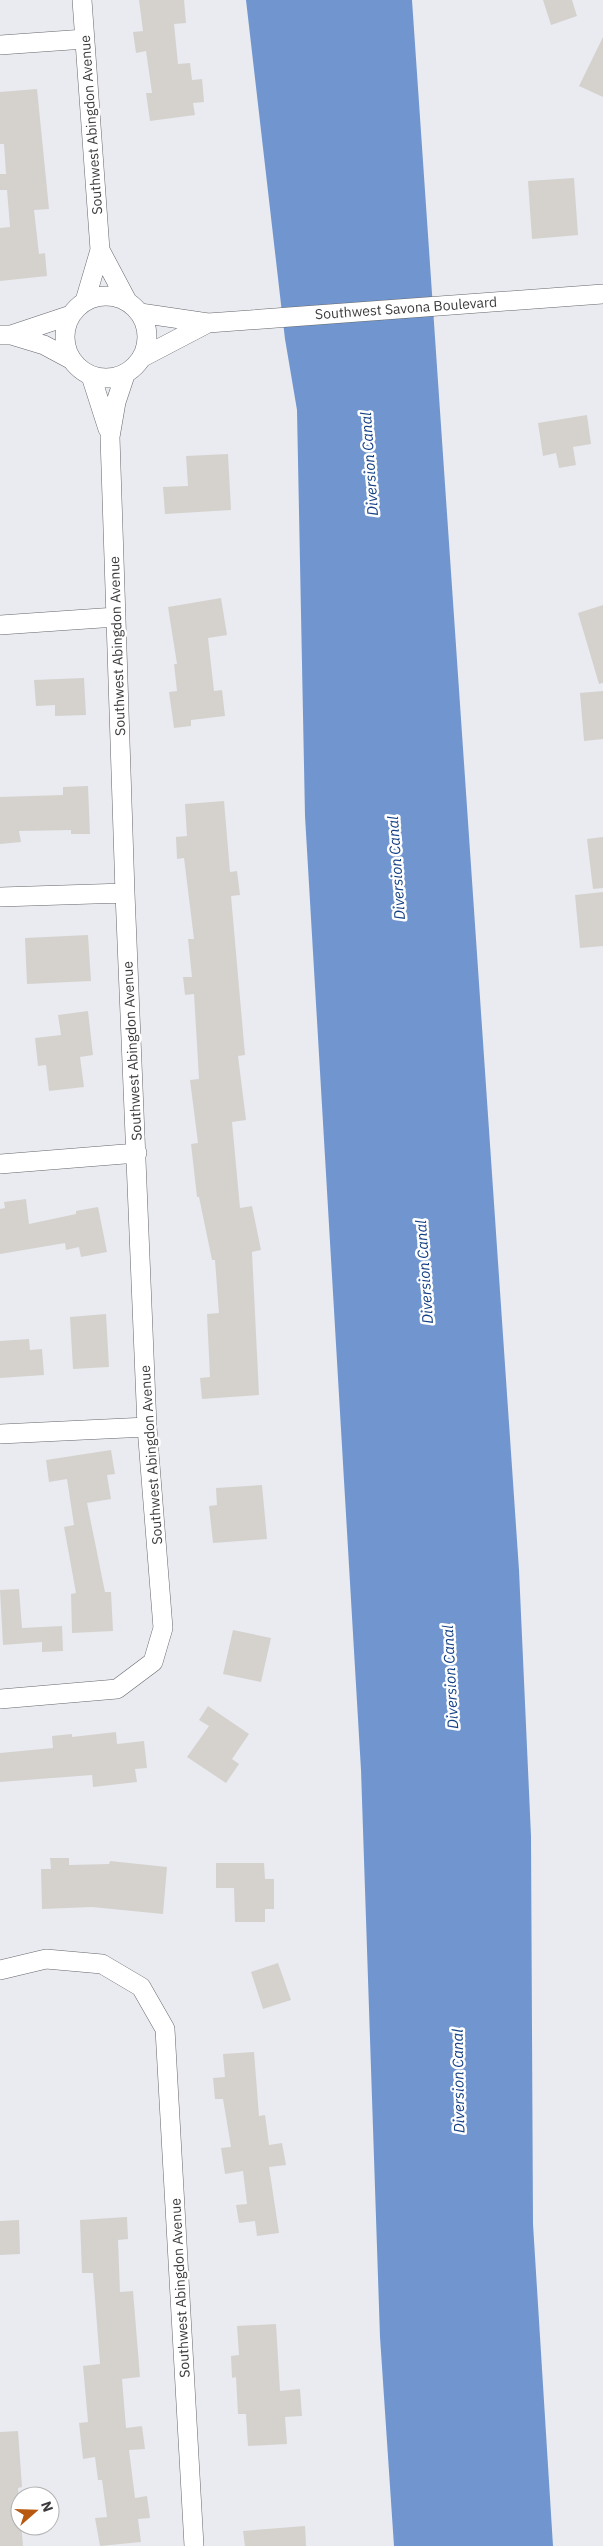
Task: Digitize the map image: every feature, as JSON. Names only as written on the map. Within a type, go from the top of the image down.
[{"type":"street","name":"Southwest Abingdon Avenue","points":[[82,0],[100,250],[85,301]]},
{"type":"street","points":[[0,45],[85,39]]},
{"type":"street","name":"Southwest Abingdon Avenue","points":[[100,250],[134,307]]},
{"type":"street","name":"Southwest Savona Boulevard","points":[[134,307],[208,323],[603,294]]},
{"type":"street","points":[[5,335],[71,315],[85,301],[106,296],[134,307],[148,335],[143,357],[125,375],[102,379],[80,370],[72,360],[65,338],[71,315]]},
{"type":"street","name":"Southwest Savona Boulevard","points":[[143,357],[208,323]]},
{"type":"street","points":[[5,335],[44,344],[72,360]]},
{"type":"street","name":"Southwest Abingdon Avenue","points":[[0,1699],[117,1690],[153,1662],[163,1628],[147,1427],[125,893],[110,437],[116,402],[125,375]]},
{"type":"street","name":"Southwest Abingdon Avenue","points":[[92,376],[110,437]]},
{"type":"street","points":[[0,625],[116,617]]},
{"type":"street","points":[[0,897],[125,893]]},
{"type":"street","points":[[0,1164],[137,1153]]},
{"type":"street","points":[[0,1434],[147,1427]]},
{"type":"street","name":"Southwest Abingdon Avenue","points":[[0,1970],[46,1959],[102,1964],[140,1987],[165,2029],[194,2546]]},
{"type":"water","name":"Diversion Canal","points":[[246,0],[412,0],[519,1570],[531,1836],[533,2224],[553,2546],[394,2546],[380,2337],[361,1770],[305,816],[297,410],[285,339]]},
{"type":"building","points":[[139,0],[184,0],[186,23],[174,24],[178,64],[190,63],[192,80],[202,79],[204,102],[193,103],[195,115],[150,121],[146,93],[152,93],[146,51],[136,53],[133,32],[143,31]]},
{"type":"building","points":[[543,0],[572,0],[577,16],[551,25]]},
{"type":"building","points":[[603,37],[603,97],[579,86]]},
{"type":"building","points":[[37,89],[49,209],[34,210],[39,254],[45,253],[47,276],[0,281],[0,228],[10,227],[7,190],[0,190],[0,174],[6,174],[4,144],[0,144],[0,92]]},
{"type":"building","points":[[574,178],[578,235],[532,239],[528,181]]},
{"type":"building","points":[[587,415],[591,444],[573,447],[576,465],[559,468],[556,453],[543,456],[538,423]]},
{"type":"building","points":[[228,454],[231,510],[165,514],[163,487],[188,486],[186,456]]},
{"type":"building","points":[[221,598],[227,635],[208,638],[214,691],[222,690],[225,716],[191,720],[191,726],[174,728],[169,692],[177,691],[174,664],[177,664],[168,607]]},
{"type":"building","points":[[603,605],[603,683],[599,684],[578,613]]},
{"type":"building","points":[[84,678],[86,715],[55,716],[55,705],[36,706],[34,680]]},
{"type":"building","points":[[603,691],[603,739],[584,741],[580,693]]},
{"type":"building","points":[[88,786],[90,834],[71,834],[71,830],[19,831],[21,842],[0,844],[0,797],[63,795],[63,787]]},
{"type":"building","points":[[224,801],[230,872],[237,871],[240,895],[231,896],[245,1055],[238,1056],[246,1120],[232,1122],[240,1208],[252,1206],[261,1250],[252,1252],[259,1395],[202,1399],[200,1378],[210,1377],[207,1314],[219,1313],[215,1260],[212,1260],[199,1197],[197,1197],[191,1144],[198,1143],[190,1080],[199,1079],[194,994],[185,995],[183,977],[192,977],[188,939],[194,939],[184,858],[177,859],[176,837],[187,836],[185,804]]},
{"type":"building","points":[[603,837],[603,888],[593,889],[587,839]]},
{"type":"building","points":[[603,892],[603,946],[580,948],[575,895]]},
{"type":"building","points":[[88,935],[91,981],[27,984],[25,938]]},
{"type":"building","points":[[88,1011],[93,1055],[80,1057],[84,1087],[49,1091],[46,1065],[38,1066],[35,1038],[61,1035],[58,1015]]},
{"type":"building","points":[[26,1199],[29,1224],[76,1214],[76,1211],[98,1207],[107,1252],[81,1257],[79,1247],[66,1250],[65,1243],[0,1254],[0,1209],[5,1208],[4,1202]]},
{"type":"building","points":[[106,1314],[109,1367],[73,1369],[70,1317]]},
{"type":"building","points":[[29,1339],[30,1350],[42,1349],[44,1375],[0,1378],[0,1341]]},
{"type":"building","points":[[111,1450],[115,1474],[107,1475],[111,1499],[87,1503],[105,1592],[111,1592],[113,1631],[72,1633],[71,1594],[76,1593],[64,1527],[74,1525],[67,1479],[49,1482],[46,1460]]},
{"type":"building","points":[[262,1485],[267,1539],[213,1543],[209,1506],[217,1505],[216,1488]]},
{"type":"building","points":[[19,1589],[22,1628],[62,1626],[63,1651],[42,1652],[42,1642],[3,1645],[0,1590]]},
{"type":"building","points":[[233,1630],[271,1638],[261,1682],[223,1674]]},
{"type":"building","points":[[208,1706],[249,1734],[232,1759],[239,1764],[226,1783],[187,1757],[209,1726],[199,1720]]},
{"type":"building","points":[[116,1732],[117,1744],[144,1741],[147,1768],[135,1769],[137,1782],[93,1787],[92,1775],[0,1782],[0,1753],[53,1748],[52,1736],[72,1734],[72,1737]]},
{"type":"building","points":[[50,1858],[69,1858],[69,1865],[109,1864],[110,1861],[167,1867],[163,1914],[92,1907],[42,1909],[41,1869],[51,1869]]},
{"type":"building","points":[[216,1863],[264,1863],[265,1879],[274,1879],[274,1909],[265,1909],[265,1922],[235,1922],[234,1888],[216,1888]]},
{"type":"building","points":[[278,1963],[291,2000],[263,2009],[251,1972]]},
{"type":"building","points":[[254,2052],[259,2116],[265,2115],[269,2145],[282,2143],[286,2165],[269,2167],[279,2233],[257,2236],[255,2221],[239,2223],[236,2205],[247,2204],[243,2171],[225,2174],[221,2148],[231,2147],[223,2099],[215,2099],[213,2078],[225,2077],[223,2054]]},
{"type":"building","points":[[127,2217],[128,2239],[118,2240],[120,2292],[133,2291],[140,2377],[122,2379],[126,2428],[142,2426],[145,2449],[129,2450],[135,2498],[147,2496],[150,2518],[138,2519],[141,2542],[100,2546],[95,2518],[107,2517],[102,2480],[98,2480],[95,2457],[83,2459],[79,2423],[88,2422],[83,2366],[100,2364],[93,2273],[82,2273],[80,2220]]},
{"type":"building","points":[[19,2220],[20,2254],[0,2255],[0,2221]]},
{"type":"building","points":[[276,2324],[280,2391],[300,2389],[302,2416],[285,2417],[287,2444],[248,2446],[246,2414],[238,2414],[236,2377],[232,2378],[231,2356],[239,2355],[237,2326]]},
{"type":"building","points":[[18,2431],[22,2486],[10,2486],[10,2536],[22,2536],[23,2546],[0,2546],[0,2432]]},
{"type":"building","points":[[305,2526],[306,2546],[245,2546],[243,2531]]}]
